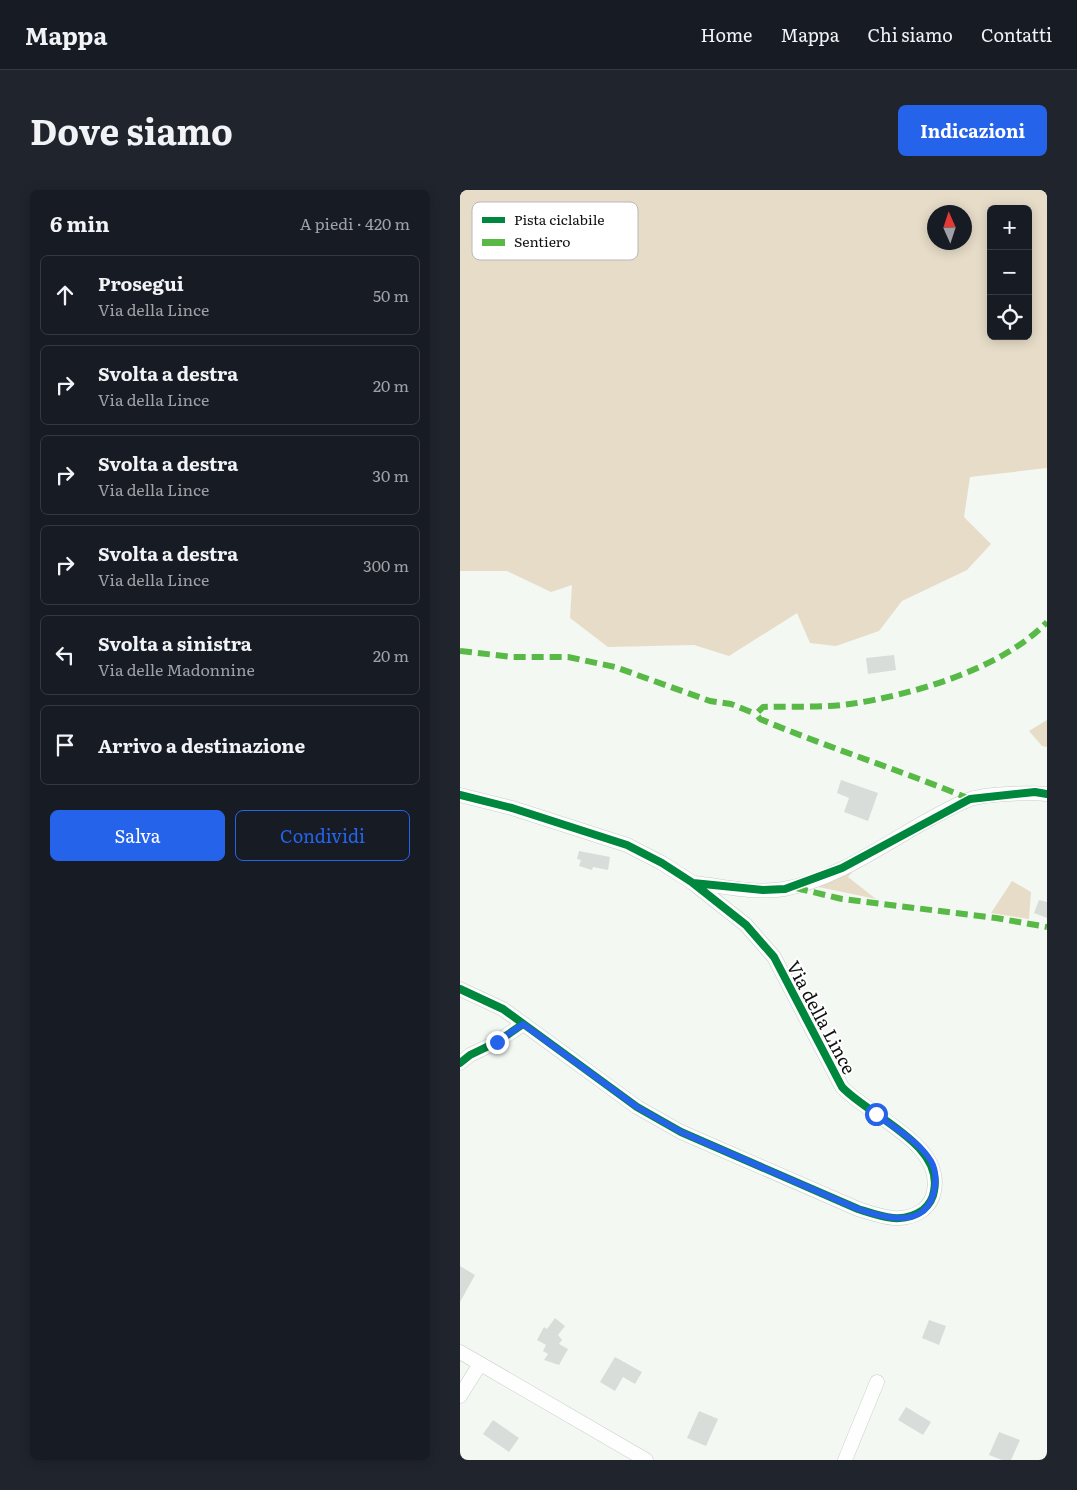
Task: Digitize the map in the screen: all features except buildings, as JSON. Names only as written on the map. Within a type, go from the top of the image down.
[{"type":"street","points":[[693,883],[763,890],[785,889],[842,868],[970,799],[1035,792],[1047,794]]},
{"type":"street","name":"Via della Lince","points":[[460,795],[512,808],[627,845],[662,863],[693,883],[746,925],[774,957],[842,1087],[851,1097],[924,1152],[932,1163],[935,1175],[934,1190],[929,1205],[915,1216],[905,1219],[884,1218],[858,1209],[681,1132],[637,1107],[503,1009],[460,989]]},
{"type":"street","points":[[460,1063],[523,1024]]},
{"type":"street","points":[[460,1352],[646,1460]]},
{"type":"street","points":[[460,1396],[480,1364]]},
{"type":"street","points":[[845,1460],[877,1382]]},
{"type":"shaded area","points":[[460,190],[1047,190],[1047,468],[970,477],[964,517],[991,544],[967,570],[902,601],[879,631],[836,646],[810,643],[797,613],[729,656],[694,645],[608,647],[570,618],[572,585],[551,592],[507,571],[460,571]]},
{"type":"shaded area","points":[[1047,720],[1047,747],[1042,746],[1029,731]]},
{"type":"shaded area","points":[[858,865],[848,877],[876,899],[809,885]]},
{"type":"shaded area","points":[[1012,881],[1031,892],[1029,919],[991,913]]},
{"type":"marked path","points":[[970,799],[786,730],[760,719],[756,714],[763,707],[850,704],[901,694],[928,686],[955,677],[1006,653],[1028,639],[1047,622]]},
{"type":"marked path","points":[[460,651],[513,657],[568,657],[615,667],[710,701],[731,704],[756,714]]},
{"type":"marked path","points":[[796,888],[842,899],[996,918],[1047,927]]},
{"type":"cycle path","points":[[693,883],[763,890],[785,889],[842,868],[970,799],[1035,792],[1047,794]]},
{"type":"cycle path","points":[[460,795],[512,808],[627,845],[662,863],[693,883],[746,925],[774,957],[842,1087],[854,1098],[902,1132],[928,1159],[934,1174],[932,1199],[923,1210],[915,1215],[891,1218],[874,1214],[858,1209],[681,1132],[637,1107],[503,1009],[460,989]]},
{"type":"cycle path","points":[[460,1063],[470,1055],[497,1042],[523,1024]]},
{"type":"route","points":[[497,1042],[523,1024],[637,1107],[681,1132],[858,1209],[884,1218],[905,1219],[915,1216],[929,1205],[933,1197],[936,1184],[932,1163],[913,1142],[876,1114]]}]
